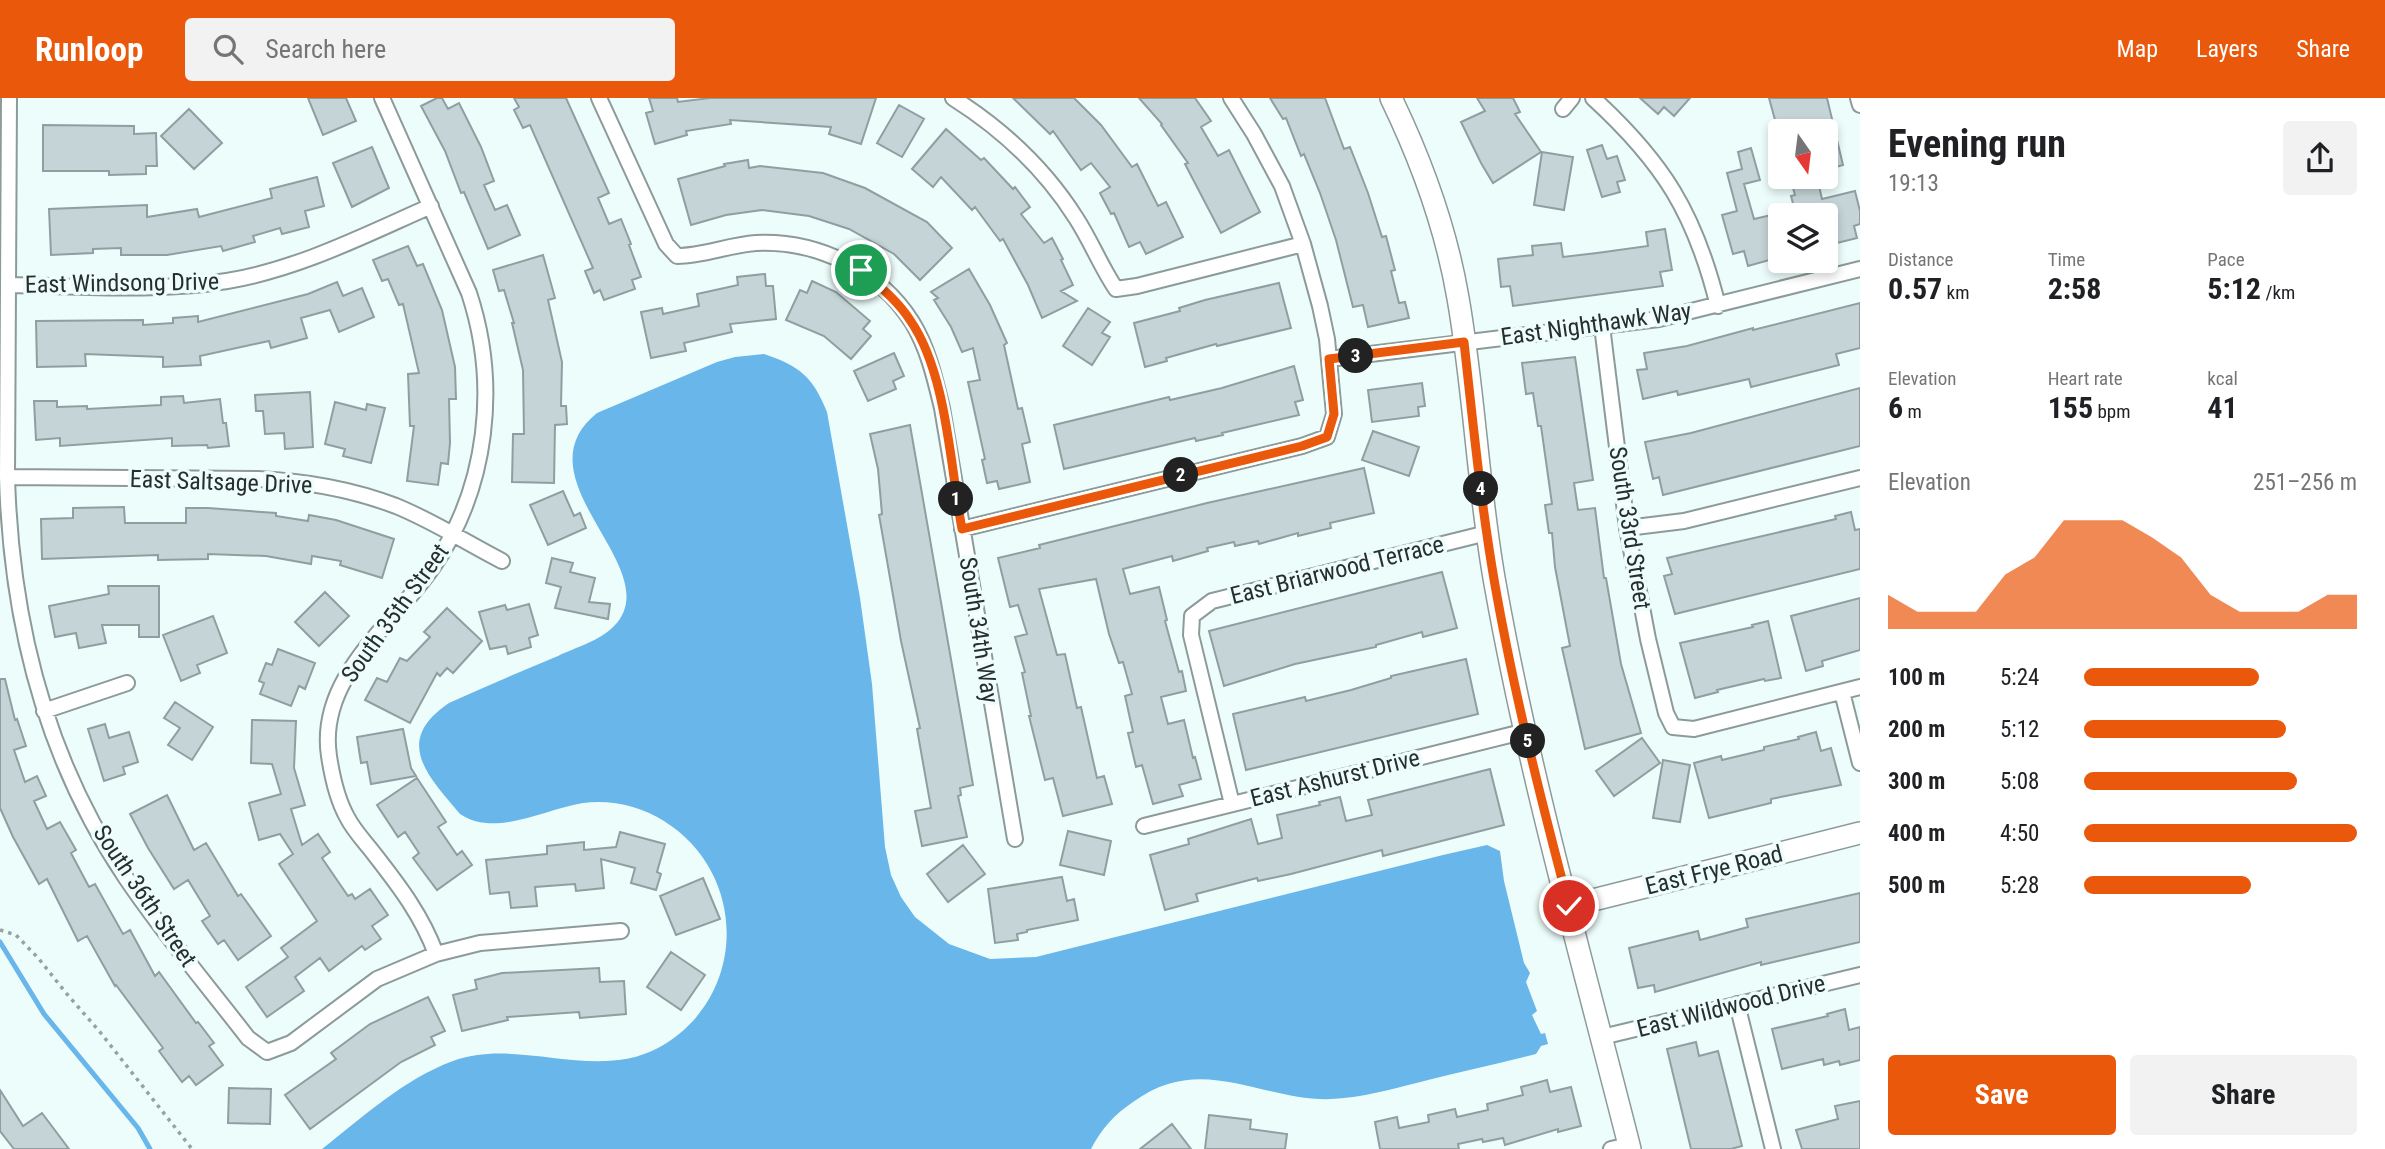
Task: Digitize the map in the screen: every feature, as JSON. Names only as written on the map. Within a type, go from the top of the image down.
[{"type":"street","name":"South 36th Street","points":[[9,98],[8,526],[16,596],[44,710],[72,781],[125,876],[248,1038],[267,1052],[291,1043],[377,979],[409,963],[436,954]]},
{"type":"street","name":"South 35th Street","points":[[382,98],[479,321],[487,400],[477,469],[452,535],[433,567],[350,669],[333,708],[328,738],[329,756],[346,817],[415,908],[436,954]]},
{"type":"street","name":"South 34th Way","points":[[599,98],[666,244],[677,257],[698,256],[727,246],[758,243],[796,245],[825,253],[861,270],[893,297],[912,322],[935,377],[1016,839]]},
{"type":"street","points":[[953,98],[1005,134],[1052,184],[1074,215],[1116,289],[1303,244]]},
{"type":"street","points":[[962,529],[1302,446],[1327,437],[1334,414],[1329,359],[1320,306],[1303,244],[1282,186],[1231,98]]},
{"type":"street","points":[[1391,98],[1434,201],[1451,265],[1464,342],[1487,533],[1504,636],[1602,1037],[1623,1148]]},
{"type":"street","points":[[1593,98],[1644,147],[1677,194],[1702,249],[1717,306]]},
{"type":"street","points":[[1858,98],[1860,105]]},
{"type":"street","name":"East Windsong Drive","points":[[9,285],[185,286],[227,281],[265,273],[319,256],[431,206]]},
{"type":"street","name":"East Nighthawk Way","points":[[1329,359],[1660,318],[1860,270]]},
{"type":"street","name":"South 33rd Street","points":[[1602,326],[1627,528],[1665,713],[1673,727],[1694,729],[1842,692]]},
{"type":"street","name":"East Saltsage Drive","points":[[7,477],[293,480],[364,495],[398,507],[502,561]]},
{"type":"street","points":[[1627,528],[1707,516],[1860,478]]},
{"type":"street","name":"East Briarwood Terrace","points":[[1232,804],[1191,635],[1192,616],[1212,601],[1487,533]]},
{"type":"street","points":[[44,710],[127,683]]},
{"type":"street","points":[[1860,687],[1842,692],[1860,763]]},
{"type":"street","name":"East Ashurst Drive","points":[[1144,826],[1526,731]]},
{"type":"street","name":"East Frye Road","points":[[1569,906],[1860,833]]},
{"type":"street","points":[[436,954],[515,938],[621,931]]},
{"type":"street","name":"East Wildwood Drive","points":[[1602,1037],[1860,975]]},
{"type":"street","points":[[1737,1004],[1773,1149]]},
{"type":"path","points":[[0,930],[16,935],[39,959],[191,1149]]},
{"type":"water","points":[[764,354],[787,363],[804,374],[827,412],[860,598],[872,684],[885,847],[891,875],[901,897],[915,917],[949,944],[990,959],[1036,957],[1487,845],[1500,851],[1504,881],[1524,963],[1530,973],[1526,982],[1537,1011],[1532,1015],[1541,1034],[1545,1033],[1548,1044],[1541,1046],[1536,1054],[1344,1098],[1316,1099],[1212,1080],[1186,1080],[1160,1087],[1126,1107],[1104,1129],[1091,1149],[322,1149],[401,1088],[453,1061],[478,1055],[503,1054],[582,1061],[633,1057],[658,1048],[687,1027],[709,1000],[722,969],[727,937],[723,904],[712,872],[692,844],[655,816],[614,803],[583,803],[504,823],[474,821],[460,814],[436,786],[421,758],[419,745],[422,731],[432,717],[449,703],[588,643],[614,626],[626,603],[623,578],[612,551],[581,494],[573,466],[576,439],[597,413],[717,362]]},
{"type":"building","points":[[308,98],[346,98],[356,121],[323,135]]},
{"type":"building","points":[[442,98],[448,109],[459,103],[494,181],[484,185],[495,210],[507,205],[520,235],[488,249],[464,192],[461,193],[445,151],[421,106]]},
{"type":"building","points":[[514,98],[566,98],[609,193],[598,198],[609,224],[621,219],[631,244],[629,245],[641,277],[632,280],[635,289],[604,300],[600,290],[594,293],[585,271],[593,268],[530,125],[523,128],[514,110],[519,107]]},
{"type":"building","points":[[649,98],[677,98],[678,102],[710,98],[876,98],[861,144],[829,134],[831,127],[730,120],[731,124],[686,131],[687,135],[655,144],[646,113],[653,111]]},
{"type":"building","points":[[1013,98],[1074,98],[1101,125],[1132,167],[1137,164],[1158,206],[1166,202],[1183,237],[1146,254],[1140,242],[1129,247],[1114,213],[1111,214],[1100,193],[1110,187],[1091,163],[1081,170],[1053,131],[1050,134]]},
{"type":"building","points":[[1139,98],[1195,98],[1211,121],[1201,127],[1218,156],[1229,150],[1260,212],[1221,233],[1185,164],[1188,163],[1162,124]]},
{"type":"building","points":[[1270,98],[1325,98],[1344,149],[1350,147],[1382,237],[1386,236],[1395,270],[1391,271],[1399,303],[1405,302],[1409,318],[1368,327],[1363,305],[1353,307],[1336,240],[1320,193],[1286,118],[1283,119]]},
{"type":"building","points":[[1477,98],[1513,98],[1520,112],[1515,114],[1541,152],[1493,183],[1461,122],[1485,111]]},
{"type":"building","points":[[1640,98],[1690,98],[1674,116],[1664,107],[1658,114]]},
{"type":"building","points":[[1769,98],[1827,98],[1832,119],[1775,119]]},
{"type":"building","points":[[899,105],[924,119],[902,157],[877,143]]},
{"type":"building","points":[[189,109],[222,143],[194,169],[161,136]]},
{"type":"building","points":[[43,125],[134,126],[134,134],[156,133],[157,166],[146,166],[146,174],[43,171]]},
{"type":"building","points":[[946,129],[981,160],[984,158],[1013,189],[1015,187],[1030,207],[1021,214],[1044,243],[1052,238],[1063,259],[1061,260],[1073,285],[1061,291],[1077,301],[1042,318],[1003,239],[1000,241],[975,207],[972,210],[941,177],[933,187],[912,169]]},
{"type":"building","points":[[1838,144],[1843,165],[1838,166]]},
{"type":"building","points":[[1602,145],[1607,159],[1617,156],[1625,180],[1617,182],[1620,192],[1602,197],[1587,150]]},
{"type":"building","points":[[372,147],[389,188],[352,207],[333,163]]},
{"type":"building","points":[[1751,148],[1760,180],[1744,184],[1754,219],[1768,216],[1768,260],[1748,266],[1744,251],[1733,254],[1722,215],[1737,211],[1727,173],[1742,169],[1738,152]]},
{"type":"building","points":[[1542,152],[1573,157],[1564,210],[1534,205]]},
{"type":"building","points":[[748,160],[749,168],[760,166],[823,173],[865,188],[927,222],[952,248],[920,280],[894,254],[849,229],[809,216],[762,210],[726,215],[691,225],[678,179],[725,166],[724,164]]},
{"type":"building","points":[[317,177],[324,206],[305,211],[309,227],[282,234],[280,228],[253,236],[255,242],[223,251],[221,246],[167,255],[121,255],[121,248],[93,249],[93,253],[51,255],[49,209],[147,205],[147,217],[197,209],[199,217],[272,198],[270,189]]},
{"type":"building","points":[[1793,189],[1820,189],[1822,199],[1855,191],[1860,211],[1860,224],[1854,226],[1857,238],[1838,243],[1838,203],[1793,203],[1791,196],[1795,195]]},
{"type":"building","points":[[1665,229],[1672,270],[1660,272],[1663,286],[1513,306],[1510,286],[1501,287],[1498,259],[1533,255],[1532,246],[1561,243],[1563,257],[1597,253],[1648,246],[1646,232]]},
{"type":"building","points":[[408,246],[417,266],[423,264],[442,310],[455,367],[456,399],[449,399],[448,464],[441,463],[438,485],[407,481],[414,426],[410,426],[408,374],[419,373],[403,304],[399,305],[388,279],[382,281],[373,260]]},
{"type":"building","points":[[543,255],[555,298],[548,300],[562,362],[561,406],[566,406],[567,424],[555,425],[554,483],[512,482],[513,434],[524,434],[523,370],[514,323],[504,290],[499,291],[493,270]]},
{"type":"building","points":[[969,269],[990,305],[1007,343],[1004,345],[1018,409],[1022,408],[1030,442],[1022,444],[1030,482],[999,489],[997,481],[987,483],[982,460],[985,459],[968,382],[980,380],[973,348],[962,352],[951,327],[934,300],[938,298],[931,292]]},
{"type":"building","points":[[765,274],[766,286],[773,286],[776,319],[730,324],[732,332],[684,343],[686,351],[651,358],[641,312],[662,308],[663,314],[699,306],[697,294],[738,285],[737,277]]},
{"type":"building","points":[[812,281],[836,292],[870,321],[863,329],[871,336],[851,359],[824,336],[786,320],[800,290],[807,293]]},
{"type":"building","points":[[337,282],[343,296],[362,288],[374,317],[339,332],[330,310],[301,318],[307,338],[271,348],[269,341],[200,356],[201,365],[163,367],[163,357],[85,354],[86,366],[37,367],[36,321],[143,320],[143,325],[173,323],[173,318],[198,316],[198,322],[308,294]]},
{"type":"building","points":[[1279,283],[1291,328],[1217,346],[1216,344],[1145,367],[1134,323],[1180,311],[1179,308],[1205,300]]},
{"type":"building","points":[[1860,303],[1860,348],[1836,354],[1839,365],[1751,387],[1749,379],[1678,395],[1677,391],[1643,399],[1637,370],[1647,369],[1644,353],[1687,346]]},
{"type":"building","points":[[1088,308],[1110,322],[1102,333],[1110,337],[1092,365],[1063,346]]},
{"type":"building","points":[[894,353],[904,376],[893,381],[896,389],[868,401],[854,371]]},
{"type":"building","points":[[1575,357],[1593,480],[1574,483],[1578,510],[1595,508],[1604,578],[1621,664],[1641,733],[1585,749],[1562,648],[1570,646],[1545,505],[1552,504],[1541,426],[1538,426],[1533,393],[1526,394],[1522,363]]},
{"type":"building","points":[[1294,366],[1303,400],[1295,402],[1299,415],[1222,433],[1223,435],[1196,441],[1195,438],[1064,469],[1054,425],[1169,397],[1170,400],[1222,388]]},
{"type":"building","points":[[1422,383],[1425,406],[1418,407],[1419,416],[1372,422],[1368,390]]},
{"type":"building","points":[[1860,388],[1860,446],[1663,495],[1659,477],[1653,479],[1645,442],[1691,433]]},
{"type":"building","points":[[310,392],[313,447],[285,449],[284,433],[265,434],[263,411],[256,411],[255,395]]},
{"type":"building","points":[[183,396],[184,403],[220,399],[229,446],[172,446],[172,438],[60,446],[60,438],[36,440],[34,401],[57,401],[57,407],[87,406],[87,409],[161,405],[161,397]]},
{"type":"building","points":[[335,402],[366,410],[367,404],[385,408],[371,463],[343,456],[345,449],[325,444]]},
{"type":"building","points":[[910,425],[973,785],[960,788],[961,795],[958,796],[967,837],[922,846],[915,811],[931,808],[917,729],[920,728],[901,641],[879,515],[882,514],[878,469],[870,434]]},
{"type":"building","points":[[1373,431],[1419,447],[1409,476],[1362,460]]},
{"type":"building","points":[[1364,468],[1374,513],[1330,523],[1331,528],[1298,536],[1298,533],[1259,544],[1258,541],[1235,546],[1234,542],[1207,548],[1208,551],[1173,561],[1172,556],[1123,569],[1130,594],[1159,587],[1167,620],[1165,621],[1179,672],[1182,671],[1186,691],[1161,697],[1168,724],[1184,720],[1201,779],[1179,785],[1183,796],[1153,804],[1142,765],[1136,767],[1128,733],[1133,732],[1125,696],[1132,694],[1123,662],[1119,663],[1109,634],[1096,579],[1039,589],[1057,655],[1065,654],[1077,708],[1081,707],[1097,778],[1104,776],[1112,804],[1063,816],[1053,778],[1045,780],[1029,716],[1022,673],[1025,672],[1015,637],[1027,634],[1018,605],[1010,607],[998,558],[1040,548],[1039,545],[1207,503]]},
{"type":"building","points":[[563,491],[574,516],[580,513],[586,528],[548,545],[530,505]]},
{"type":"building","points":[[124,507],[125,523],[186,523],[186,508],[208,508],[276,513],[276,516],[308,521],[309,515],[336,520],[394,539],[382,578],[340,565],[341,561],[312,556],[311,564],[266,556],[208,554],[208,559],[158,560],[158,555],[42,559],[41,519],[73,518],[73,508]]},
{"type":"building","points":[[1851,512],[1855,530],[1860,529],[1860,569],[1675,614],[1664,576],[1672,574],[1667,558],[1836,519],[1835,516]]},
{"type":"building","points":[[552,558],[573,563],[570,572],[595,578],[589,602],[610,604],[608,619],[555,608],[561,587],[546,583]]},
{"type":"building","points":[[1442,572],[1457,628],[1423,637],[1422,632],[1376,647],[1295,664],[1224,686],[1209,631]]},
{"type":"building","points":[[108,586],[159,586],[159,637],[139,637],[139,625],[102,625],[106,643],[79,648],[76,633],[55,637],[49,606],[109,594]]},
{"type":"building","points":[[325,592],[349,616],[319,646],[295,622]]},
{"type":"building","points":[[1860,598],[1860,650],[1822,661],[1823,666],[1806,671],[1791,616]]},
{"type":"building","points":[[529,604],[538,635],[529,638],[531,647],[508,654],[506,646],[490,649],[479,612],[505,605],[507,610]]},
{"type":"building","points":[[447,608],[482,641],[453,673],[447,668],[440,676],[437,673],[410,723],[365,700],[377,678],[387,682],[400,658],[407,661],[430,637],[424,632]]},
{"type":"building","points":[[213,616],[227,653],[197,665],[200,673],[181,681],[163,635]]},
{"type":"building","points":[[1768,621],[1781,678],[1764,679],[1695,698],[1680,643],[1753,627],[1752,625]]},
{"type":"building","points":[[278,649],[315,663],[305,689],[299,686],[291,706],[260,694],[264,683],[259,681],[266,663],[272,665]]},
{"type":"building","points":[[1466,659],[1478,714],[1246,770],[1233,714],[1305,697],[1306,701],[1351,690],[1391,676]]},
{"type":"building","points":[[0,679],[5,679],[15,720],[17,719],[26,746],[14,750],[25,782],[37,776],[46,796],[34,801],[47,829],[60,822],[76,850],[71,853],[89,887],[95,884],[123,934],[130,930],[155,976],[159,972],[214,1043],[209,1046],[223,1065],[196,1085],[189,1076],[182,1082],[159,1051],[163,1048],[115,986],[87,936],[78,941],[47,879],[39,884],[13,837],[0,808]]},
{"type":"building","points":[[175,702],[213,727],[192,760],[168,745],[180,728],[164,718]]},
{"type":"building","points":[[252,720],[296,721],[294,768],[305,805],[291,809],[302,845],[318,834],[330,852],[322,858],[348,896],[352,894],[355,899],[370,889],[388,915],[372,926],[381,939],[365,950],[362,946],[329,971],[320,958],[295,977],[304,991],[267,1017],[246,987],[288,957],[281,948],[317,921],[279,864],[293,854],[280,834],[259,840],[249,803],[281,794],[272,764],[251,763]]},
{"type":"building","points":[[105,724],[109,738],[129,732],[138,762],[123,767],[125,774],[104,781],[88,729]]},
{"type":"building","points":[[403,729],[411,768],[416,776],[371,784],[367,762],[361,763],[357,737]]},
{"type":"building","points":[[1816,732],[1821,751],[1831,748],[1841,785],[1771,799],[1771,803],[1709,818],[1694,763],[1721,756],[1722,760],[1764,750],[1764,747]]},
{"type":"building","points":[[1642,738],[1660,763],[1614,796],[1596,771]]},
{"type":"building","points":[[1663,760],[1690,765],[1680,822],[1653,818]]},
{"type":"building","points":[[1490,769],[1504,825],[1383,856],[1382,850],[1291,874],[1258,881],[1257,878],[1196,894],[1198,901],[1165,910],[1150,855],[1189,844],[1188,839],[1251,819],[1258,844],[1282,838],[1277,815],[1320,805],[1319,802],[1340,797],[1346,821],[1372,815],[1368,800]]},
{"type":"building","points":[[417,778],[446,822],[438,827],[457,855],[462,851],[472,865],[437,890],[413,858],[419,853],[405,832],[398,837],[377,805]]},
{"type":"building","points":[[167,795],[194,850],[206,843],[238,896],[241,894],[271,936],[238,960],[224,940],[218,944],[202,921],[210,916],[188,880],[174,889],[130,814]]},
{"type":"building","points":[[1068,831],[1111,841],[1104,875],[1060,865]]},
{"type":"building","points":[[620,832],[665,844],[657,872],[661,874],[656,890],[631,883],[635,868],[601,859],[604,888],[576,891],[575,884],[535,887],[537,906],[511,908],[509,892],[490,894],[486,860],[547,854],[547,846],[584,842],[584,850],[616,847]]},
{"type":"building","points":[[963,845],[985,874],[948,902],[927,874]]},
{"type":"building","points":[[1062,877],[1067,901],[1074,899],[1078,920],[1027,930],[1017,934],[1018,940],[995,943],[988,889]]},
{"type":"building","points":[[703,878],[720,919],[676,935],[660,896]]},
{"type":"building","points":[[1860,893],[1860,942],[1761,965],[1761,962],[1655,992],[1654,985],[1638,988],[1629,948],[1698,931],[1700,940],[1748,927],[1746,919]]},
{"type":"building","points":[[671,952],[705,975],[681,1010],[647,987]]},
{"type":"building","points":[[599,968],[600,982],[624,981],[626,1014],[580,1018],[579,1012],[507,1017],[508,1020],[462,1031],[453,995],[477,989],[475,980],[502,973]]},
{"type":"building","points":[[428,997],[445,1031],[431,1037],[435,1045],[401,1062],[310,1129],[285,1095],[336,1059],[331,1053],[370,1024]]},
{"type":"building","points":[[1845,1009],[1849,1030],[1860,1027],[1860,1060],[1840,1065],[1839,1061],[1824,1065],[1823,1059],[1782,1069],[1772,1029],[1828,1016],[1827,1014]]},
{"type":"building","points":[[1696,1042],[1699,1056],[1718,1051],[1742,1146],[1731,1149],[1691,1149],[1667,1049]]},
{"type":"building","points":[[1547,1080],[1550,1092],[1571,1087],[1581,1126],[1558,1132],[1558,1129],[1505,1145],[1503,1138],[1458,1144],[1459,1149],[1380,1149],[1375,1122],[1397,1117],[1399,1128],[1429,1122],[1428,1115],[1455,1109],[1457,1117],[1488,1110],[1487,1104],[1523,1095],[1521,1087]]},
{"type":"building","points":[[229,1088],[271,1089],[270,1124],[228,1123]]},
{"type":"building","points":[[0,1090],[23,1126],[42,1113],[69,1149],[14,1149],[0,1131]]},
{"type":"building","points":[[1860,1101],[1860,1149],[1802,1149],[1796,1130],[1838,1119],[1835,1106]]},
{"type":"building","points":[[1209,1115],[1251,1120],[1250,1129],[1287,1134],[1285,1149],[1205,1149]]},
{"type":"building","points":[[1172,1124],[1191,1149],[1140,1149]]},
{"type":"waterway","points":[[0,942],[44,1014],[138,1128],[150,1149]]},
{"type":"route","points":[[861,270],[893,297],[912,322],[925,348],[942,408],[962,529],[1302,446],[1327,437],[1334,414],[1329,359],[1464,342],[1487,533],[1504,636],[1569,906]]}]
